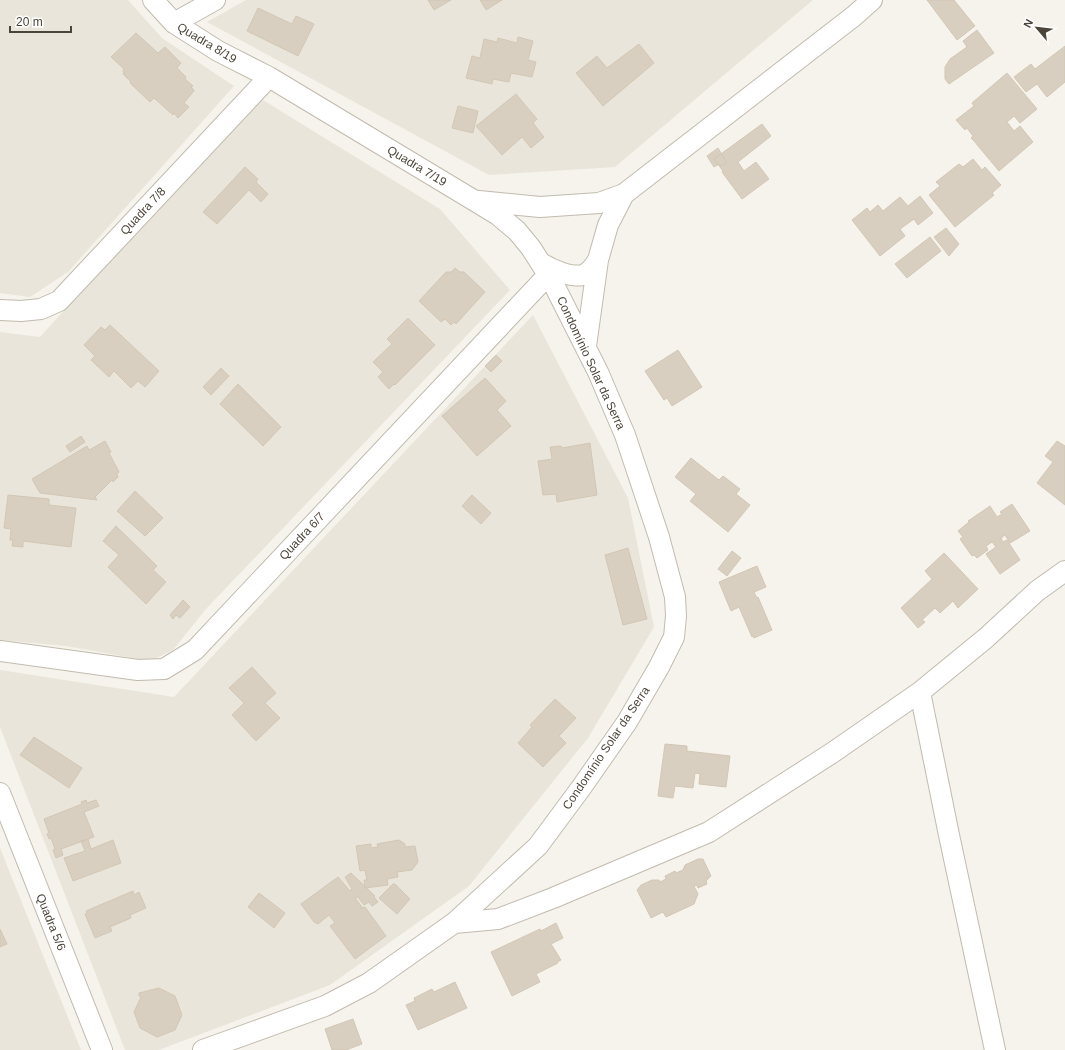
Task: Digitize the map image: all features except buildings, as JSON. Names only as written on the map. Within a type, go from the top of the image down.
[{"type":"street","name":"Quadra 8/19","points":[[153,0],[174,23],[218,51],[268,77]]},
{"type":"street","points":[[174,23],[215,0]]},
{"type":"street","points":[[475,201],[540,207],[599,203],[624,194],[849,8],[872,0]]},
{"type":"street","name":"Quadra 7/19","points":[[268,77],[498,215],[516,231],[540,262]]},
{"type":"street","name":"Quadra 7/8","points":[[0,310],[21,311],[41,309],[59,301],[268,77]]},
{"type":"street","points":[[586,346],[598,260],[608,225],[624,194]]},
{"type":"street","points":[[540,207],[533,215],[529,230],[540,262],[556,272],[583,275],[593,267],[598,260]]},
{"type":"street","name":"Condomínio Solar da Serra","points":[[203,1050],[325,1006],[369,983],[454,923],[538,846],[627,722],[660,667],[674,637],[676,616],[675,597],[659,537],[626,435],[586,346],[540,262]]},
{"type":"street","name":"Quadra 6/7","points":[[0,651],[138,670],[164,669],[195,650],[540,262]]},
{"type":"street","points":[[454,923],[498,919],[554,898],[709,832],[832,753],[920,692],[986,638],[1037,591],[1065,571]]},
{"type":"street","points":[[920,692],[995,1050]]},
{"type":"street","name":"Quadra 5/6","points":[[0,793],[102,1050]]},
{"type":"shaded area","points":[[0,0],[128,0],[162,38],[234,86],[68,272],[30,297],[0,293]]},
{"type":"shaded area","points":[[246,0],[813,0],[615,167],[489,175],[207,22]]},
{"type":"shaded area","points":[[258,97],[440,209],[510,290],[206,609],[173,650],[150,661],[66,646],[0,640],[0,332],[40,337]]},
{"type":"shaded area","points":[[533,315],[628,498],[654,627],[588,738],[469,886],[330,985],[159,1050],[125,1050],[0,727],[0,670],[174,697]]},
{"type":"shaded area","points":[[0,848],[81,1050],[0,1050]]}]
